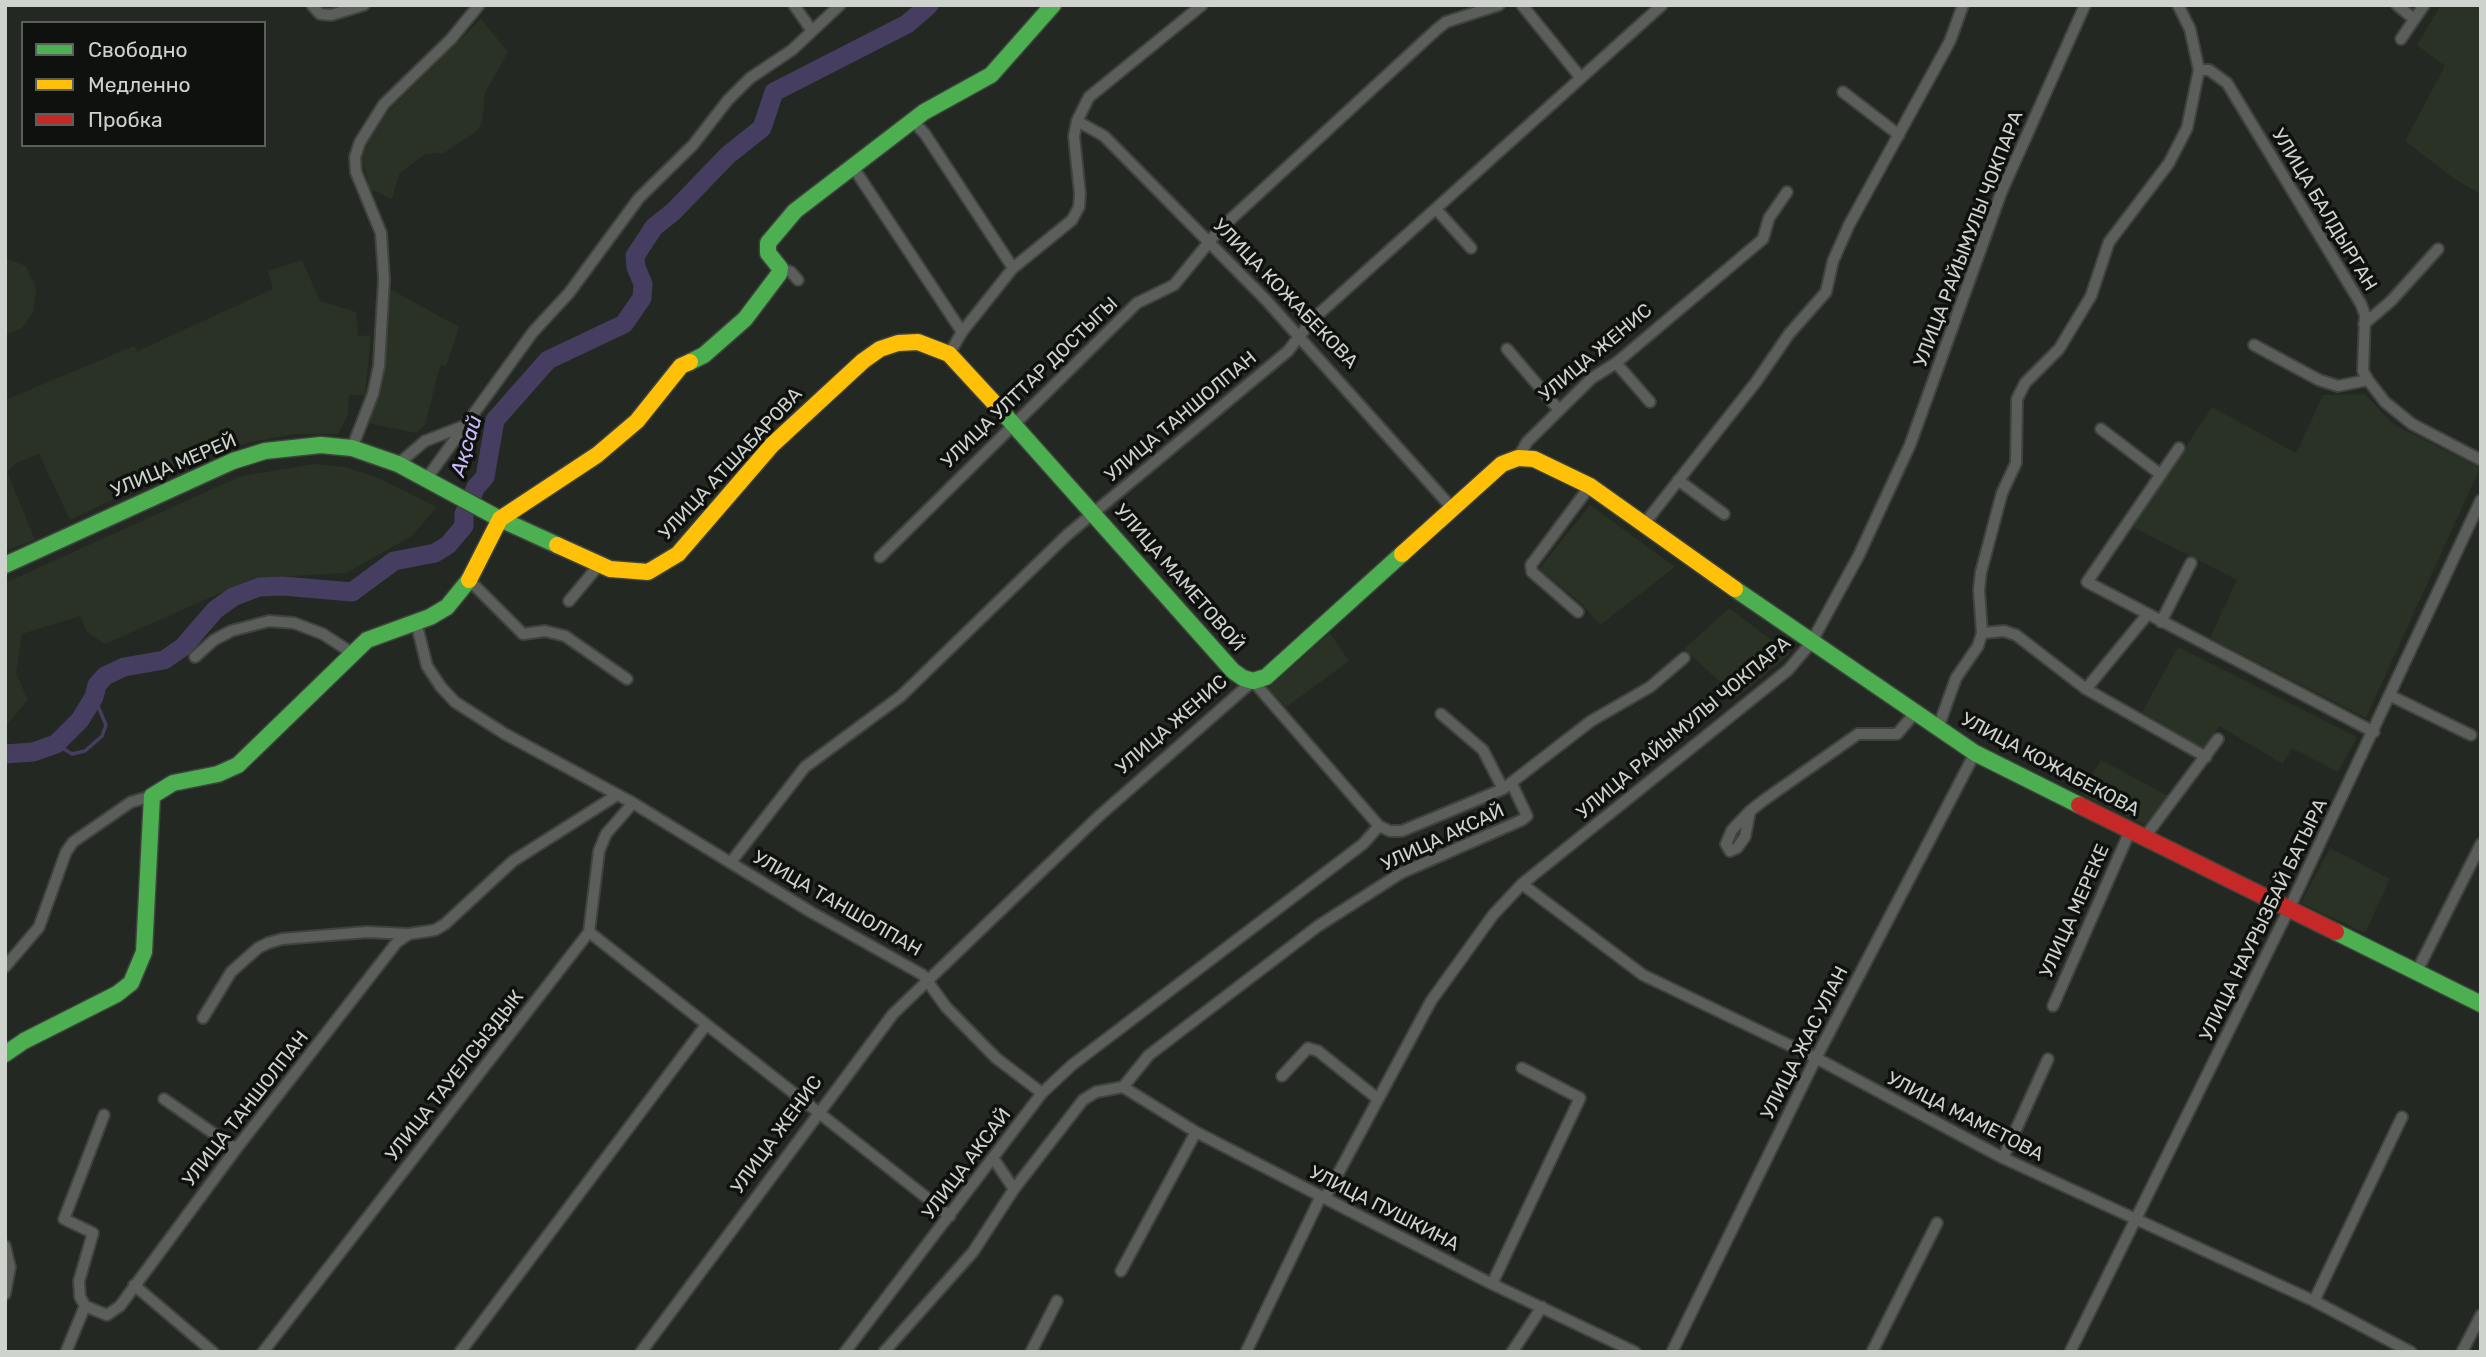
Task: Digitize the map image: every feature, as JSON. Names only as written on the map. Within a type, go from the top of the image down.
[{"type":"main road","points":[[5,1054],[24,1041],[117,994],[131,983],[144,952],[152,796],[173,783],[218,774],[237,765],[352,653],[382,633],[416,622],[447,607],[469,580],[500,519],[597,455],[637,421],[681,366],[704,355],[745,319],[775,281],[780,268],[768,253],[768,243],[795,211],[938,103],[977,86],[991,75],[1052,5]]},
{"type":"main road","name":"УЛИЦА АТШАБАРОВА","points":[[481,508],[599,565],[632,573],[648,572],[678,554],[782,436],[818,400],[880,349],[898,343],[918,342],[949,354]]},
{"type":"main road","name":"УЛИЦА МАМЕТОВОЙ","points":[[949,354],[1094,512],[1233,671],[1253,681]]},
{"type":"main road","name":"УЛИЦА МЕРЕЙ","points":[[5,565],[233,461],[293,446],[352,448],[398,464],[481,508]]},
{"type":"main road","name":"УЛИЦА КОЖАБЕКОВА","points":[[1518,457],[1534,459],[1590,486],[1811,643],[1975,753],[2288,911],[2481,1004]]},
{"type":"main road","name":"УЛИЦА ЖЕНИС","points":[[1253,681],[1266,677],[1287,660],[1502,464],[1518,457]]},
{"type":"street","points":[[312,5],[320,14],[331,15],[364,5]]},
{"type":"street","points":[[352,448],[373,394],[379,366],[384,279],[381,233],[356,172],[355,157],[360,142],[384,104],[451,39],[479,5]]},
{"type":"street","points":[[794,5],[812,31]]},
{"type":"street","points":[[427,478],[533,332],[569,293],[639,198],[692,145],[728,100],[750,78],[792,50],[840,5]]},
{"type":"street","points":[[949,354],[962,331],[990,300],[1013,268],[1072,220],[1079,207],[1080,194],[1074,156],[1077,121],[1089,97],[1202,5]]},
{"type":"street","name":"УЛИЦА УЛТТАР ДОСТЫГЫ","points":[[880,557],[1137,303],[1174,285],[1219,230],[1436,30],[1446,22],[1499,5]]},
{"type":"street","points":[[1522,5],[1581,78]]},
{"type":"street","name":"УЛИЦА ТАНШОЛПАН","points":[[731,862],[805,767],[901,695],[1094,512],[1288,351],[1312,320],[1661,5]]},
{"type":"street","points":[[1644,524],[1789,334],[1826,292],[1833,261],[1849,225],[1950,41],[1963,5]]},
{"type":"street","name":"УЛИЦА РАЙЫМУЛЫ ЧОКПАРА","points":[[1246,1352],[1323,1197],[1430,1001],[1493,915],[1522,884],[1788,670],[1811,643],[1859,555],[1910,445],[2001,193],[2085,5]]},
{"type":"street","points":[[1938,728],[1953,684],[1979,646],[1982,633],[1979,590],[1981,572],[2003,493],[2015,463],[2017,398],[2025,383],[2059,349],[2091,296],[2109,242],[2180,145],[2190,117],[2199,70],[2190,29],[2178,5]]},
{"type":"street","points":[[2397,5],[2414,19]]},
{"type":"street","points":[[2401,39],[2424,5]]},
{"type":"street","name":"УЛИЦА БАЛДЫРГАН","points":[[2199,70],[2209,70],[2227,83],[2361,304],[2364,324],[2363,371],[2368,380]]},
{"type":"street","points":[[1843,92],[1899,135]]},
{"type":"street","name":"УЛИЦА КОЖАБЕКОВА","points":[[1077,121],[1104,136],[1266,300],[1452,508]]},
{"type":"street","points":[[914,122],[925,134],[1013,268]]},
{"type":"street","points":[[853,167],[962,331]]},
{"type":"street","name":"УЛИЦА ЖЕНИС","points":[[1518,457],[1527,442],[1592,378],[1616,363],[1763,239],[1769,218],[1787,192]]},
{"type":"street","points":[[1436,209],[1471,248]]},
{"type":"street","points":[[2364,324],[2391,302],[2438,249]]},
{"type":"street","points":[[780,268],[791,272],[798,281]]},
{"type":"street","points":[[2254,345],[2319,380],[2338,386],[2368,380],[2385,402],[2412,424],[2481,460]]},
{"type":"street","points":[[1507,349],[1559,410]]},
{"type":"street","points":[[1616,363],[1650,402]]},
{"type":"street","points":[[398,464],[425,441],[465,425]]},
{"type":"street","points":[[2101,429],[2160,474]]},
{"type":"street","points":[[2179,448],[2087,582],[2374,732]]},
{"type":"street","points":[[1678,480],[1724,514]]},
{"type":"street","points":[[1578,612],[1532,572],[1531,565],[1590,486]]},
{"type":"street","name":"УЛИЦА НАУРЫЗБАЙ БАТЫРА","points":[[2070,1352],[2288,911],[2481,500]]},
{"type":"street","points":[[2161,622],[2191,563]]},
{"type":"street","points":[[569,601],[599,565]]},
{"type":"street","points":[[469,580],[523,635],[545,631],[565,636],[627,679]]},
{"type":"street","points":[[2086,688],[2147,615]]},
{"type":"street","points":[[195,657],[214,640],[231,631],[269,621],[294,623],[323,634],[352,653]]},
{"type":"street","name":"УЛИЦА ТАНШОЛПАН","points":[[416,622],[427,666],[441,687],[456,702],[505,734],[633,803],[930,981],[946,1007],[996,1058],[1042,1093]]},
{"type":"street","points":[[1982,633],[2004,631],[2016,635],[2086,688],[2206,757]]},
{"type":"street","points":[[1441,714],[1483,750],[1508,786],[1591,721],[1650,687],[1684,658]]},
{"type":"street","name":"УЛИЦА ЖЕНИС","points":[[641,1352],[893,1014],[1099,816],[1253,681]]},
{"type":"street","name":"УЛИЦА МАМЕТОВОЙ","points":[[1253,681],[1379,826]]},
{"type":"street","points":[[2391,696],[2471,735]]},
{"type":"street","points":[[1750,811],[1858,734],[1897,734],[1915,713]]},
{"type":"street","name":"УЛИЦА МЕРЕКЕ","points":[[2053,1006],[2137,834],[2206,757],[2218,739]]},
{"type":"street","name":"УЛИЦА ЖАС УЛАН","points":[[1672,1352],[1816,1058],[1975,753]]},
{"type":"street","name":"УЛИЦА АКСАЙ","points":[[845,1352],[1042,1093],[1072,1065],[1363,844],[1379,826],[1390,831],[1402,831],[1508,786],[1527,816],[1522,820],[1401,873],[1318,926],[1149,1055],[1123,1087]]},
{"type":"street","points":[[203,1018],[231,972],[258,948],[282,939],[367,932],[409,934],[435,930],[445,924],[513,861],[617,795]]},
{"type":"street","points":[[5,967],[39,927],[65,852],[73,842],[131,802],[152,796]]},
{"type":"street","points":[[633,803],[606,834],[599,851],[589,932],[950,1216]]},
{"type":"street","points":[[2416,973],[2481,844]]},
{"type":"street","name":"УЛИЦА МАМЕТОВА","points":[[1522,884],[1643,975],[1816,1058],[2003,1158],[2137,1217],[2314,1301],[2411,1352]]},
{"type":"street","name":"УЛИЦА ТАУЕЛСЫЗДЫК","points":[[263,1352],[589,932]]},
{"type":"street","name":"УЛИЦА ТАНШОЛПАН","points":[[85,1306],[107,1315],[115,1312],[236,1149],[397,942],[409,934]]},
{"type":"street","points":[[460,1352],[706,1024]]},
{"type":"street","points":[[1282,1076],[1308,1048],[1318,1051],[1378,1099]]},
{"type":"street","points":[[2003,1158],[2048,1059]]},
{"type":"street","points":[[1492,1283],[1580,1098],[1522,1069]]},
{"type":"street","points":[[884,1352],[954,1276],[1014,1189],[1083,1100],[1096,1092],[1123,1087]]},
{"type":"street","name":"УЛИЦА ПУШКИНА","points":[[1123,1087],[1196,1132],[1492,1283],[1635,1352]]},
{"type":"street","points":[[164,1100],[236,1149]]},
{"type":"street","points":[[66,1352],[85,1306],[80,1297],[79,1281],[93,1233],[64,1219],[104,1115]]},
{"type":"street","points":[[2314,1301],[2402,1116]]},
{"type":"street","points":[[1121,1271],[1196,1132]]},
{"type":"street","points":[[993,1158],[1014,1189]]},
{"type":"street","points":[[1872,1352],[1937,1223]]},
{"type":"street","points":[[5,1246],[10,1267],[5,1294]]},
{"type":"street","points":[[134,1285],[213,1352]]},
{"type":"street","points":[[1031,1352],[1057,1301]]},
{"type":"street","points":[[1512,1352],[1542,1307]]},
{"type":"street","points":[[2462,1352],[2481,1315]]},
{"type":"shaded area","points":[[2441,5],[2481,5],[2481,194],[2456,180],[2405,141],[2445,66],[2417,45]]},
{"type":"shaded area","points":[[481,19],[508,52],[485,93],[482,122],[477,131],[444,153],[425,154],[399,174],[392,199],[370,189],[362,158],[368,140],[390,109]]},
{"type":"shaded area","points":[[5,258],[26,266],[36,289],[33,312],[22,328],[5,335]]},
{"type":"shaded area","points":[[302,260],[320,301],[356,312],[358,336],[371,335],[365,395],[349,395],[348,415],[338,434],[296,434],[250,442],[194,461],[70,520],[39,454],[18,462],[7,472],[35,540],[5,551],[5,400],[134,346],[138,351],[273,289],[268,271]]},
{"type":"shaded area","points":[[390,289],[459,327],[446,366],[440,365],[425,425],[416,433],[367,423],[379,392]]},
{"type":"shaded area","points":[[2365,394],[2393,424],[2480,468],[2366,718],[2210,638],[2237,580],[2133,527],[2212,407],[2296,453],[2323,395]]},
{"type":"shaded area","points":[[314,464],[345,467],[378,478],[437,507],[412,536],[346,573],[254,578],[105,644],[87,632],[80,616],[22,634],[16,673],[28,700],[5,727],[5,583],[241,476]]},
{"type":"shaded area","points":[[1590,505],[1675,567],[1600,625],[1581,603],[1539,569]]},
{"type":"shaded area","points":[[1729,608],[1790,654],[1737,697],[1684,649]]},
{"type":"shaded area","points":[[1330,633],[1349,661],[1286,707],[1268,688]]},
{"type":"shaded area","points":[[2178,647],[2357,737],[2338,772],[2292,748],[2283,764],[2219,726],[2204,749],[2142,712]]},
{"type":"shaded area","points":[[2101,760],[2168,796],[2144,825],[2080,794]]},
{"type":"shaded area","points":[[2330,848],[2390,879],[2365,933],[2301,903]]},
{"type":"waterway","name":"Ақсай","points":[[5,754],[33,752],[56,744],[80,720],[94,697],[97,685],[105,676],[124,667],[164,660],[183,647],[215,610],[233,597],[259,587],[283,586],[352,592],[394,561],[435,553],[448,545],[464,526],[464,514],[476,487],[485,477],[495,420],[548,360],[624,324],[642,298],[643,284],[635,256],[654,227],[673,212],[728,155],[762,128],[774,92],[907,24],[929,5]]},
{"type":"waterway","points":[[56,744],[72,754],[85,751],[102,736],[106,725],[94,697]]},
{"type":"traffic: fast","points":[[690,362],[704,355],[745,319],[779,274],[780,268],[768,253],[768,243],[795,211],[924,112],[991,75],[1053,5]]},
{"type":"traffic: fast","points":[[997,406],[1233,671],[1243,678],[1253,681],[1266,677],[1402,554]]},
{"type":"traffic: fast","points":[[5,565],[233,461],[265,451],[321,445],[352,448],[398,464],[500,519],[557,545]]},
{"type":"traffic: fast","points":[[5,1054],[24,1041],[117,994],[131,983],[144,952],[152,796],[173,783],[218,774],[238,765],[367,640],[430,617],[447,607],[469,580]]},
{"type":"traffic: fast","points":[[1735,589],[1975,753],[2079,805]]},
{"type":"traffic: fast","points":[[2336,932],[2481,1004]]},
{"type":"traffic: slow","points":[[557,545],[610,569],[648,572],[678,554],[772,445],[863,361],[880,349],[898,343],[918,342],[949,354],[997,406]]},
{"type":"traffic: slow","points":[[469,580],[500,519],[597,455],[637,421],[681,366],[690,362]]},
{"type":"traffic: slow","points":[[1402,554],[1502,464],[1518,458],[1534,459],[1590,486],[1735,589]]},
{"type":"traffic: jam","points":[[2079,805],[2336,932]]}]
